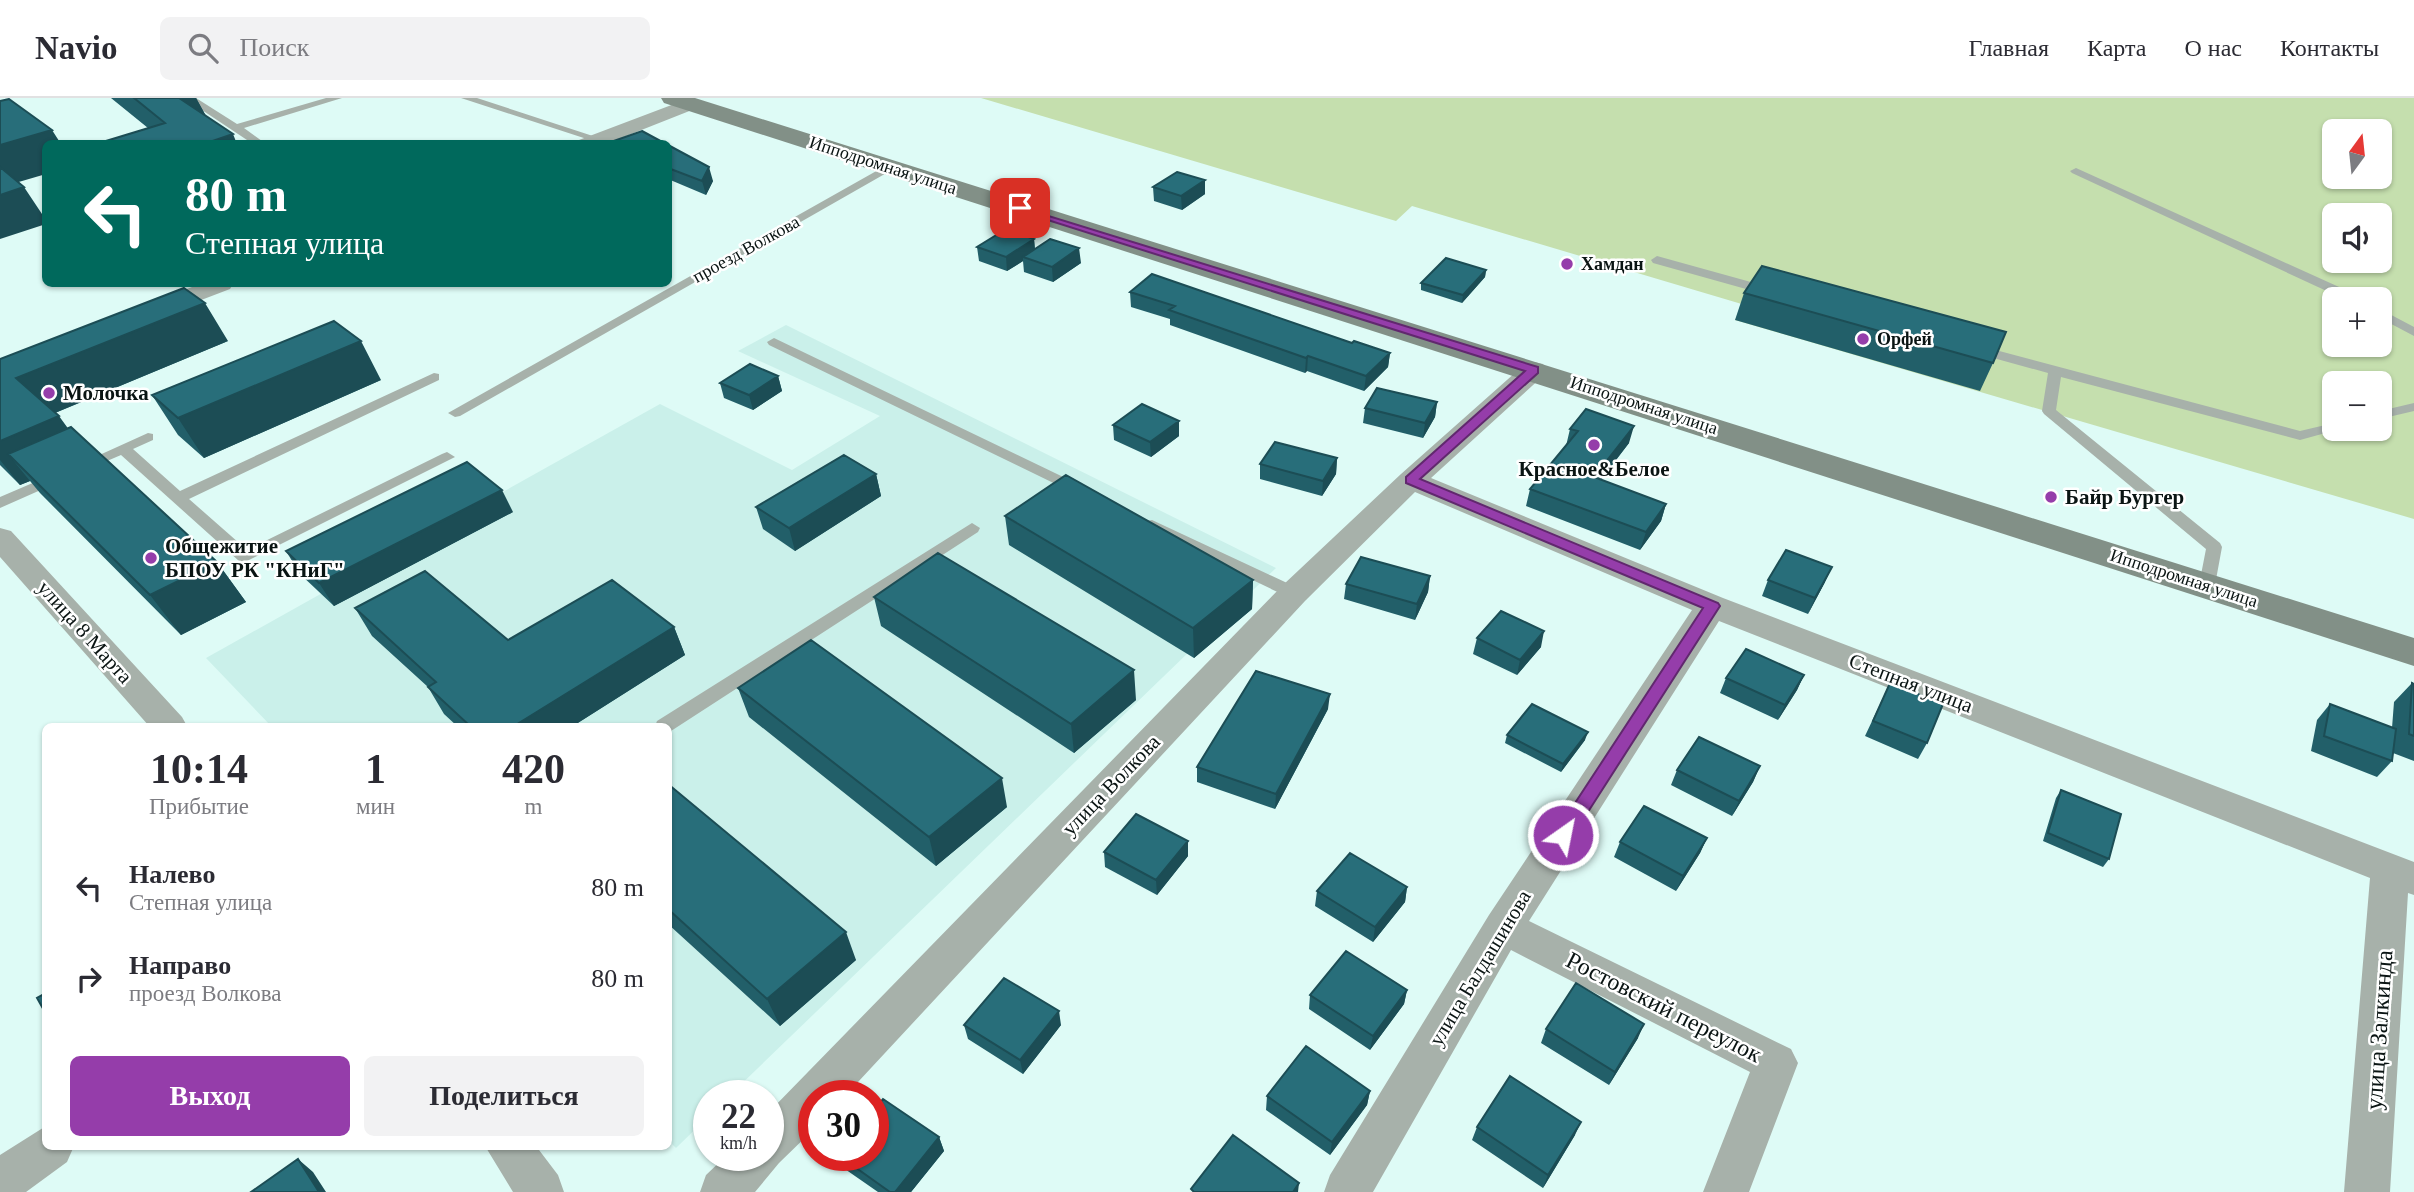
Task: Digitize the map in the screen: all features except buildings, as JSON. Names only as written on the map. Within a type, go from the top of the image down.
[{"type":"main road","name":"Ипподромная улица","points":[[681,101],[1534,370],[2414,652]]},
{"type":"street","points":[[593,140],[681,101]]},
{"type":"street","points":[[130,318],[213,287]]},
{"type":"street","points":[[1411,480],[1534,370]]},
{"type":"street","name":"улица Волкова","points":[[830,1080],[1294,593],[1411,480]]},
{"type":"street","name":"Степная улица","points":[[1411,480],[1712,606],[2402,874]]},
{"type":"street","name":"улица 8 Марта","points":[[0,538],[167,723]]},
{"type":"street","name":"улица Балдашинова","points":[[1347,1192],[1503,927],[1712,606]]},
{"type":"street","name":"улица Залкинда","points":[[2367,1192],[2402,874]]},
{"type":"street","name":"Ростовский переулок","points":[[1503,927],[1776,1063],[1726,1192]]},
{"type":"street","name":"улица Волкова","points":[[784,1128],[798,1114]]},
{"type":"street","points":[[0,1183],[45,1150]]},
{"type":"street","points":[[511,1150],[541,1192]]},
{"type":"street","points":[[723,1192],[743,1171]]},
{"type":"lane","points":[[189,98],[255,140]]},
{"type":"lane","points":[[237,127],[337,98]]},
{"type":"lane","points":[[466,98],[588,140]]},
{"type":"lane","name":"проезд Волкова","points":[[455,413],[891,167]]},
{"type":"lane","points":[[2076,172],[2328,287]]},
{"type":"lane","points":[[1657,260],[1790,297]]},
{"type":"lane","points":[[2392,320],[2414,332]]},
{"type":"lane","points":[[774,342],[1096,498]]},
{"type":"lane","points":[[1962,345],[2300,436],[2322,430]]},
{"type":"lane","points":[[2055,371],[2049,411],[2214,547],[2207,585]]},
{"type":"lane","points":[[178,498],[434,377]]},
{"type":"lane","points":[[2392,412],[2414,407]]},
{"type":"lane","points":[[0,503],[148,437]]},
{"type":"lane","points":[[122,448],[245,557],[447,457]]},
{"type":"lane","points":[[1133,516],[1294,593]]},
{"type":"lane","points":[[669,723],[972,528]]},
{"type":"shaded area","points":[[786,325],[1276,568],[746,1080],[693,1080],[693,1132],[676,1148],[672,1144],[672,723],[268,723],[206,658],[660,404],[792,470],[880,416],[738,351]]},
{"type":"green space","points":[[981,98],[2414,98],[2414,519],[1735,320],[1745,305],[1412,206],[1396,221]]},
{"type":"place","name":"Хамдан","points":[[1567,264]]},
{"type":"place","name":"Орфей","points":[[1863,339]]},
{"type":"place","name":"Молочка","points":[[49,393]]},
{"type":"place","name":"Красное&Белое","points":[[1594,445]]},
{"type":"place","name":"Байр Бургер","points":[[2051,497]]},
{"type":"place","name":"Общежитие БПОУ РК \"КНиГ\"","points":[[151,558]]},
{"type":"route","points":[[1020,208],[1534,370],[1411,480],[1712,606],[1563,835]]}]
